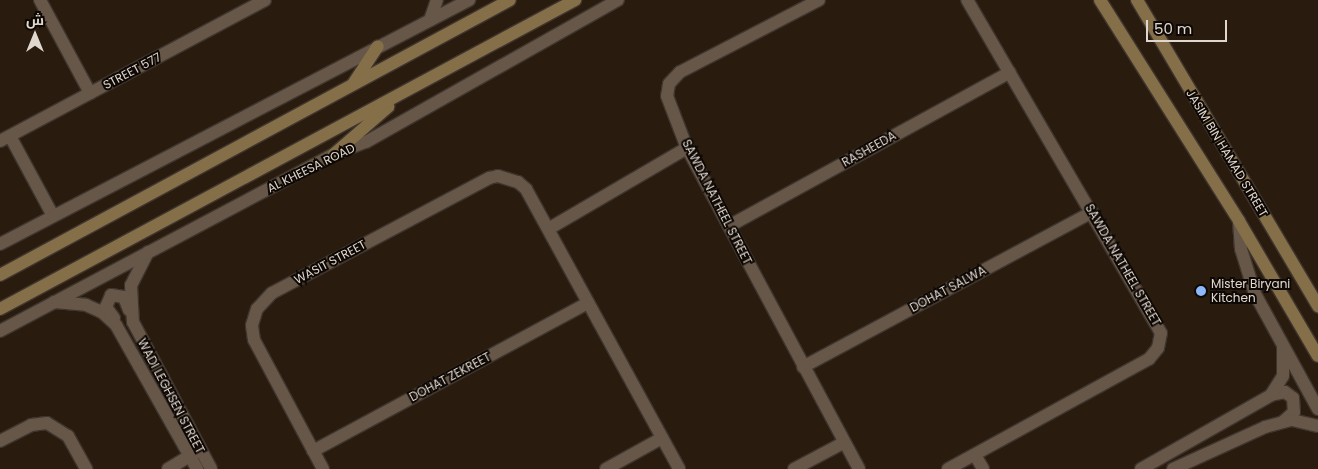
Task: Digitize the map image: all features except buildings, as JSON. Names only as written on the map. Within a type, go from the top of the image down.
[{"type":"main road","points":[[3,273],[510,0]]},
{"type":"main road","name":"AL KHEESA ROAD","points":[[0,309],[575,0]]},
{"type":"main road","name":"JASIM BIN HAMAD STREET","points":[[1100,0],[1239,221],[1318,356]]},
{"type":"main road","name":"JASIM BIN HAMAD STREET","points":[[1137,0],[1318,306]]},
{"type":"main road","points":[[352,85],[378,46]]},
{"type":"main road","points":[[334,154],[399,95]]},
{"type":"street","points":[[40,0],[90,93]]},
{"type":"street","name":"STREET 577","points":[[5,139],[265,0]]},
{"type":"street","points":[[430,20],[437,0]]},
{"type":"street","points":[[0,244],[469,0]]},
{"type":"street","name":"AL KHEESA ROAD","points":[[0,331],[334,154],[366,142],[618,0]]},
{"type":"street","name":"SAWDA NATHEEL STREET","points":[[819,0],[674,76],[669,84],[667,96],[687,148],[843,443],[859,469]]},
{"type":"street","name":"SAWDA NATHEEL STREET","points":[[948,469],[1149,359],[1158,348],[1160,325],[967,0]]},
{"type":"street","name":"RASHEEDA","points":[[729,226],[1010,72]]},
{"type":"street","points":[[5,139],[53,216]]},
{"type":"street","points":[[550,228],[687,148]]},
{"type":"street","name":"WASIT STREET","points":[[323,469],[254,340],[254,317],[262,302],[272,293],[489,178],[508,178],[518,182],[526,189],[550,228],[588,303],[679,469]]},
{"type":"street","name":"DOHAT SALWA","points":[[804,367],[1092,212]]},
{"type":"street","name":"JASIM BIN HAMAD STREET","points":[[1239,221],[1241,249],[1255,294],[1318,409]]},
{"type":"street","name":"WADI LEGHSEN STREET","points":[[133,322],[131,285],[148,252]]},
{"type":"street","name":"WADI LEGHSEN STREET","points":[[116,294],[124,298],[133,322],[198,463],[106,307],[108,298],[116,294]]},
{"type":"street","name":"WADI LEGHSEN STREET","points":[[54,302],[70,301],[94,308],[109,318],[121,332]]},
{"type":"street","name":"DOHAT ZEKREET","points":[[313,451],[588,303]]},
{"type":"street","points":[[1271,395],[1283,376],[1283,347]]},
{"type":"street","points":[[1141,469],[1271,395],[1285,392],[1293,398],[1294,412],[1283,422],[1173,469]]},
{"type":"street","points":[[1283,422],[1318,426]]},
{"type":"street","points":[[0,441],[31,425],[55,426],[68,436],[86,469]]},
{"type":"street","points":[[606,469],[662,438]]},
{"type":"street","points":[[794,469],[843,443]]},
{"type":"street","points":[[975,455],[982,469]]},
{"type":"street","points":[[168,469],[198,463]]},
{"type":"place","name":"Mister Biryani Kitchen","points":[[1201,291]]}]
